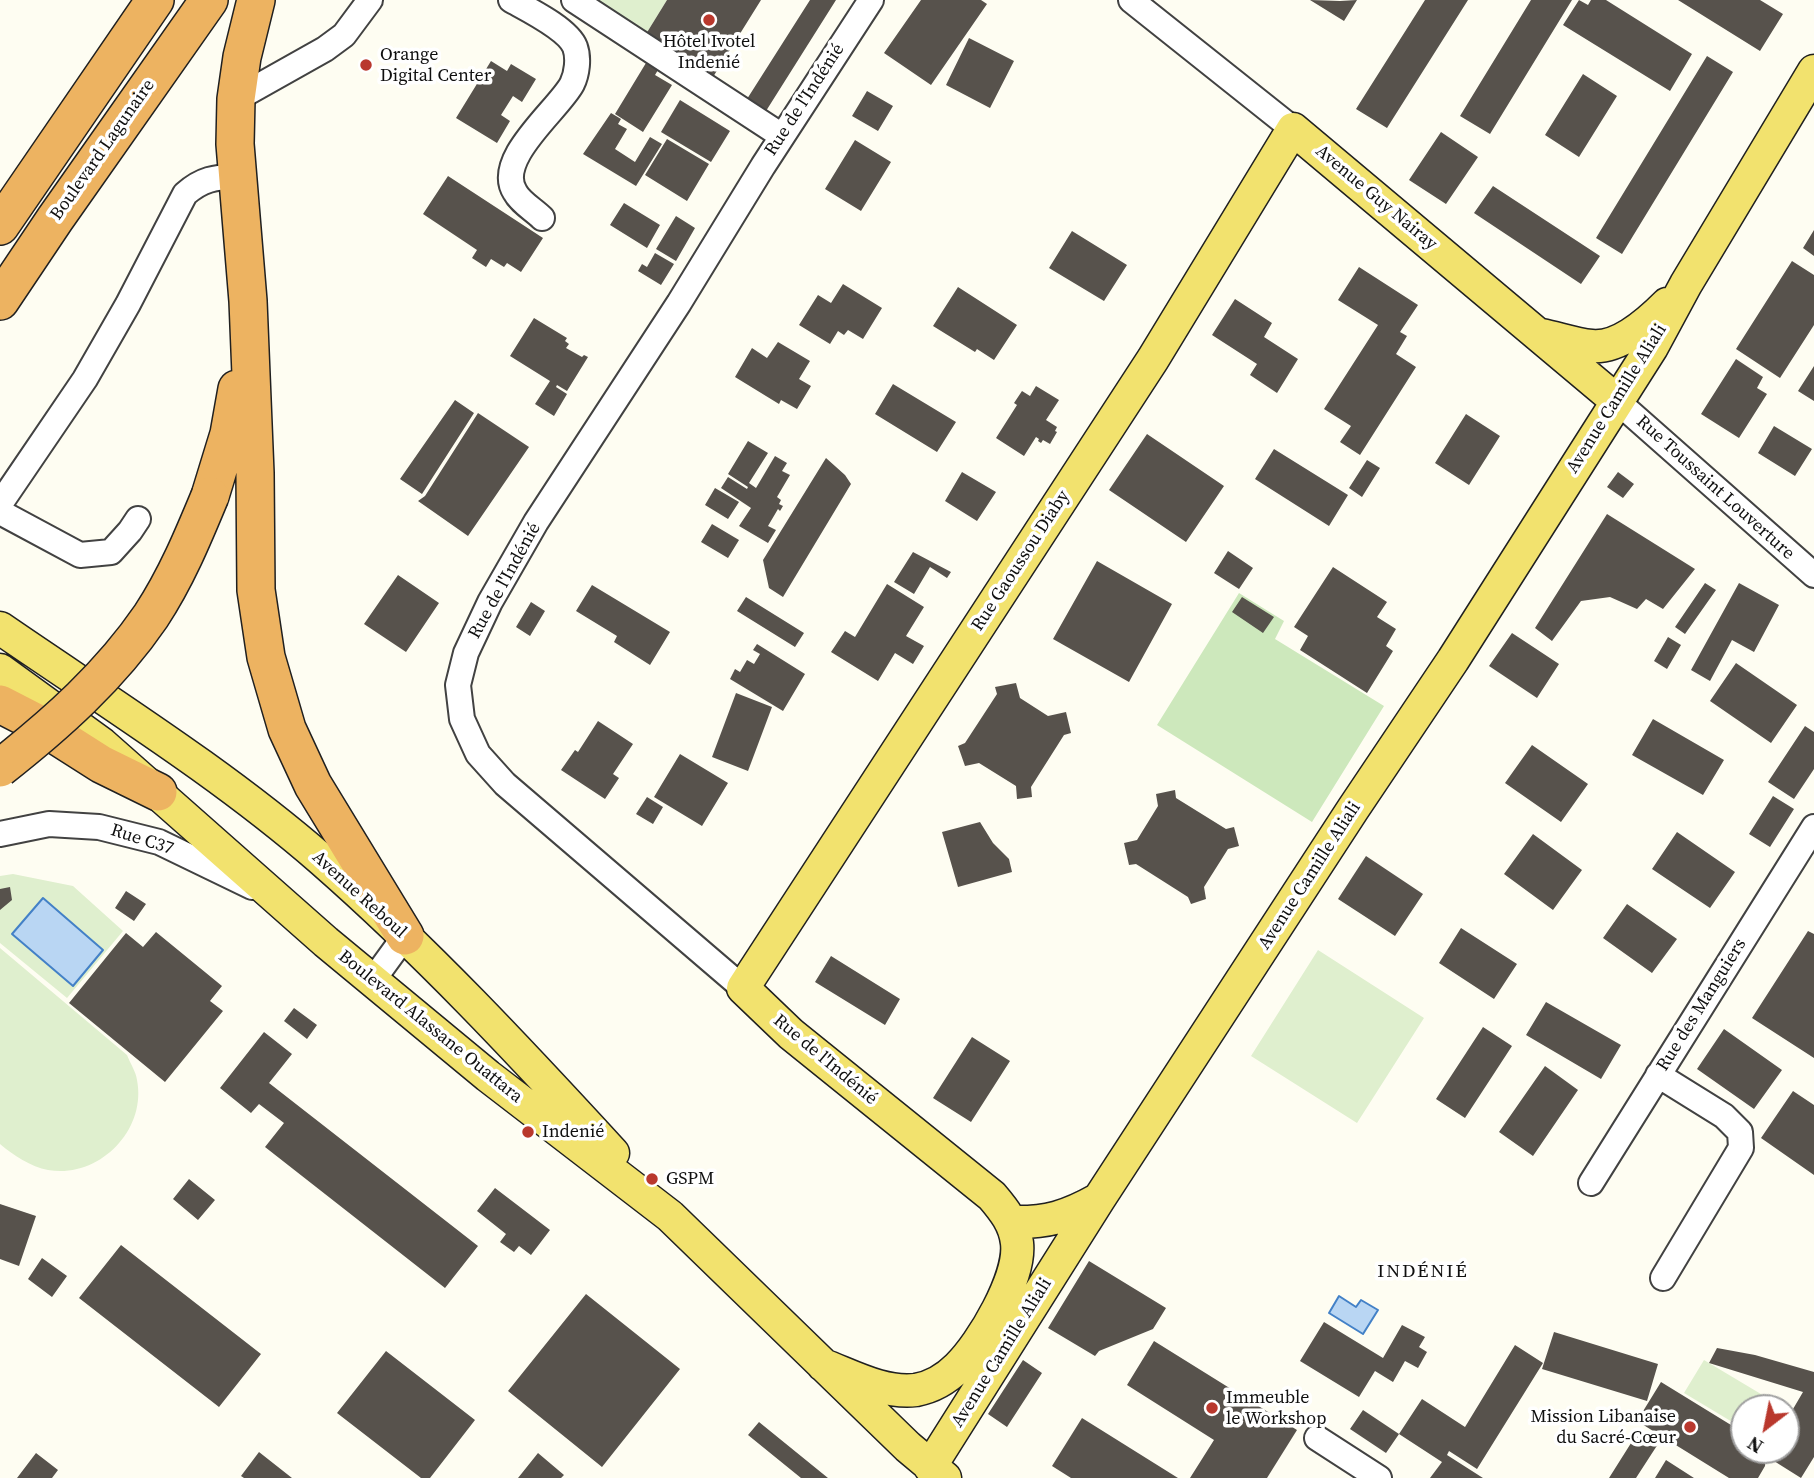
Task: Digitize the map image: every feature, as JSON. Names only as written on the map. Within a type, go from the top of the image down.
[{"type":"highway","points":[[0,226],[155,0]]},
{"type":"highway","name":"Boulevard Lagunaire","points":[[0,301],[209,0]]},
{"type":"highway","points":[[256,0],[242,57],[236,99],[236,177],[248,301],[255,473],[256,590],[266,657],[287,729],[313,785],[405,936]]},
{"type":"highway","points":[[0,768],[49,730],[111,666],[150,616],[187,553],[210,496],[229,434],[248,301]]},
{"type":"highway","points":[[0,704],[35,722],[102,764],[158,792]]},
{"type":"main road","name":"Avenue Camille Aliali","points":[[933,1474],[1099,1199],[1453,660],[1651,347],[1814,71]]},
{"type":"main road","name":"Avenue Guy Nairay","points":[[1293,129],[1617,401]]},
{"type":"main road","name":"Rue Gaoussou Diaby","points":[[743,988],[1153,359],[1293,129]]},
{"type":"main road","name":"Avenue Camille Aliali","points":[[1536,333],[1593,346],[1622,339],[1647,324],[1686,284]]},
{"type":"main road","name":"Avenue Reboul","points":[[0,628],[239,793],[322,860],[405,936],[515,1046],[670,1216]]},
{"type":"main road","name":"Boulevard Alassane Ouattara","points":[[0,670],[102,744],[275,897],[488,1076],[670,1216],[933,1474]]},
{"type":"main road","name":"Rue de l'Indénié","points":[[743,988],[791,1034],[992,1196],[1011,1222],[1017,1242],[1017,1261],[1012,1281],[996,1313],[970,1353],[959,1367],[945,1378],[931,1386],[904,1391],[882,1388],[823,1365]]},
{"type":"main road","points":[[1011,1222],[1057,1219],[1099,1199]]},
{"type":"street","points":[[236,99],[325,50],[344,35],[370,0]]},
{"type":"street","points":[[512,0],[553,23],[575,46],[578,63],[572,84],[533,131],[516,158],[511,174],[514,192],[542,218]]},
{"type":"street","points":[[574,0],[782,136]]},
{"type":"street","name":"Rue de l'Indénié","points":[[743,988],[505,784],[478,754],[462,719],[458,685],[466,653],[490,602],[536,522],[871,0]]},
{"type":"street","name":"Avenue Guy Nairay","points":[[1131,0],[1293,129]]},
{"type":"street","points":[[0,504],[91,368],[128,304],[185,194],[197,183],[212,177],[236,177]]},
{"type":"street","name":"Rue Toussaint Louverture","points":[[1617,401],[1814,575]]},
{"type":"street","points":[[0,512],[80,555],[111,552],[138,519]]},
{"type":"street","name":"Rue C37","points":[[0,834],[49,824],[99,827],[159,842],[275,897]]},
{"type":"street","name":"Rue des Manguiers","points":[[1591,1183],[1814,827]]},
{"type":"street","points":[[373,980],[405,936]]},
{"type":"street","points":[[1658,1075],[1724,1116],[1740,1132],[1741,1148],[1663,1278]]},
{"type":"street","points":[[1317,1438],[1379,1478]]},
{"type":"green space","points":[[592,0],[667,0],[646,34]]},
{"type":"green space","points":[[1239,593],[1284,621],[1275,639],[1384,706],[1312,822],[1157,725]]},
{"type":"green space","points":[[13,874],[73,886],[123,931],[67,998],[0,943],[0,876]]},
{"type":"green space","points":[[0,948],[127,1055],[135,1074],[138,1099],[134,1117],[126,1133],[115,1148],[84,1167],[67,1171],[48,1170],[22,1160],[0,1144]]},
{"type":"green space","points":[[1318,950],[1424,1018],[1357,1123],[1251,1056]]},
{"type":"green space","points":[[1704,1360],[1761,1394],[1730,1394],[1730,1421],[1684,1393]]},
{"type":"water","points":[[43,898],[103,950],[73,986],[12,934]]},
{"type":"water","points":[[1339,1296],[1356,1307],[1361,1300],[1378,1310],[1363,1334],[1329,1313]]},
{"type":"building","points":[[667,0],[761,0],[713,77],[646,34]]},
{"type":"building","points":[[810,0],[836,0],[766,111],[747,99]]},
{"type":"building","points":[[921,0],[981,0],[987,4],[931,85],[884,53]]},
{"type":"building","points":[[1310,0],[1340,1],[1357,0],[1344,21]]},
{"type":"building","points":[[1425,0],[1468,0],[1387,128],[1356,109]]},
{"type":"building","points":[[1531,0],[1572,0],[1490,134],[1460,116]]},
{"type":"building","points":[[1579,0],[1588,5],[1591,0],[1606,0],[1692,54],[1670,91],[1563,25]]},
{"type":"building","points":[[1678,0],[1760,0],[1783,14],[1760,51]]},
{"type":"building","points":[[969,38],[1014,61],[990,108],[946,85]]},
{"type":"building","points":[[1707,56],[1733,72],[1622,254],[1596,238]]},
{"type":"building","points":[[649,58],[661,65],[655,75],[672,85],[643,132],[615,114]]},
{"type":"building","points":[[491,61],[507,71],[511,64],[536,79],[522,102],[513,96],[501,115],[510,121],[497,143],[456,118]]},
{"type":"building","points":[[1583,74],[1617,96],[1579,157],[1545,135]]},
{"type":"building","points":[[867,91],[893,106],[878,131],[852,116]]},
{"type":"building","points":[[680,100],[730,131],[711,162],[661,132]]},
{"type":"building","points":[[611,113],[621,119],[618,124],[627,129],[615,149],[635,162],[650,137],[662,144],[636,186],[583,154]]},
{"type":"building","points":[[1441,132],[1478,157],[1446,204],[1409,180]]},
{"type":"building","points":[[667,139],[709,164],[687,201],[645,175]]},
{"type":"building","points":[[855,140],[891,162],[861,211],[825,189]]},
{"type":"building","points":[[448,176],[543,238],[521,272],[507,263],[504,267],[491,259],[486,267],[472,258],[477,250],[423,214]]},
{"type":"building","points":[[1493,186],[1600,256],[1581,284],[1474,213]]},
{"type":"building","points":[[624,203],[660,225],[647,248],[610,225]]},
{"type":"building","points":[[676,216],[695,228],[676,261],[656,249]]},
{"type":"building","points":[[1814,230],[1814,256],[1803,248]]},
{"type":"building","points":[[1072,231],[1127,265],[1104,301],[1049,268]]},
{"type":"building","points":[[655,253],[674,264],[661,285],[638,271],[642,264],[647,267]]},
{"type":"building","points":[[1792,261],[1814,275],[1814,325],[1780,378],[1736,349]]},
{"type":"building","points":[[1359,267],[1418,305],[1400,332],[1407,336],[1396,354],[1416,367],[1360,455],[1340,442],[1351,426],[1324,409],[1378,325],[1338,300]]},
{"type":"building","points":[[843,284],[882,308],[863,339],[848,330],[844,335],[838,331],[830,344],[799,325],[818,295],[831,303]]},
{"type":"building","points":[[958,287],[1017,325],[994,360],[977,349],[975,352],[933,326]]},
{"type":"building","points":[[1235,299],[1272,323],[1264,337],[1298,359],[1277,393],[1250,375],[1257,364],[1212,335]]},
{"type":"building","points":[[534,318],[567,338],[565,341],[569,344],[566,348],[582,357],[588,357],[567,391],[557,385],[556,387],[567,394],[554,416],[535,404],[550,381],[510,356]]},
{"type":"building","points":[[778,342],[810,361],[799,379],[811,386],[797,409],[781,400],[779,404],[735,377],[752,348],[767,358]]},
{"type":"building","points":[[1736,359],[1763,377],[1757,388],[1767,394],[1739,438],[1701,414]]},
{"type":"building","points":[[1814,366],[1814,401],[1798,391]]},
{"type":"building","points":[[893,384],[956,422],[937,452],[875,414]]},
{"type":"building","points":[[1036,386],[1059,400],[1046,420],[1057,427],[1057,432],[1050,444],[1043,440],[1041,443],[1036,437],[1024,456],[996,438],[1017,405],[1014,403],[1022,391],[1030,396]]},
{"type":"building","points":[[455,400],[474,413],[422,494],[400,479]]},
{"type":"building","points":[[478,413],[529,447],[468,536],[418,501],[425,496]]},
{"type":"building","points":[[1466,414],[1500,436],[1469,485],[1435,463]]},
{"type":"building","points":[[1774,426],[1812,449],[1795,476],[1758,453]]},
{"type":"building","points":[[1147,434],[1224,486],[1186,542],[1109,490]]},
{"type":"building","points":[[748,441],[768,453],[749,483],[756,488],[775,456],[787,463],[782,471],[790,475],[777,497],[781,500],[779,504],[783,506],[780,511],[778,509],[768,526],[776,530],[768,543],[739,526],[751,508],[721,488],[728,477],[747,489],[748,487],[728,474]]},
{"type":"building","points":[[1274,449],[1348,495],[1329,526],[1255,479]]},
{"type":"building","points":[[826,458],[851,484],[783,597],[769,588],[763,560]]},
{"type":"building","points":[[1367,460],[1380,468],[1362,497],[1349,488]]},
{"type":"building","points":[[962,472],[996,492],[977,521],[945,501]]},
{"type":"building","points":[[1618,472],[1634,484],[1623,498],[1607,487]]},
{"type":"building","points":[[715,488],[739,502],[728,519],[705,505]]},
{"type":"building","points":[[1607,514],[1695,569],[1663,609],[1646,599],[1637,609],[1610,597],[1581,601],[1552,641],[1535,628]]},
{"type":"building","points":[[712,524],[739,540],[728,558],[701,542]]},
{"type":"building","points":[[1228,551],[1253,568],[1239,589],[1214,573]]},
{"type":"building","points":[[913,552],[951,572],[947,578],[930,567],[914,594],[894,582]]},
{"type":"building","points":[[1097,561],[1172,604],[1129,682],[1053,639]]},
{"type":"building","points":[[1333,567],[1387,602],[1377,617],[1396,629],[1386,646],[1393,651],[1367,693],[1300,650],[1308,636],[1294,627]]},
{"type":"building","points":[[398,575],[439,603],[406,652],[364,624]]},
{"type":"building","points":[[1705,583],[1716,590],[1685,634],[1675,627]]},
{"type":"building","points":[[1739,583],[1779,605],[1754,652],[1732,640],[1710,681],[1691,670]]},
{"type":"building","points":[[887,584],[924,607],[906,636],[924,646],[913,664],[895,653],[878,681],[831,652],[845,631],[855,637]]},
{"type":"building","points":[[592,585],[670,632],[650,665],[614,642],[617,636],[576,611]]},
{"type":"building","points":[[746,597],[804,633],[795,647],[737,611]]},
{"type":"building","points":[[1242,597],[1274,617],[1263,633],[1232,612]]},
{"type":"building","points":[[531,602],[545,611],[530,636],[516,627]]},
{"type":"building","points":[[1512,633],[1559,664],[1537,698],[1489,666]]},
{"type":"building","points":[[1668,637],[1681,645],[1667,669],[1654,661]]},
{"type":"building","points":[[757,644],[805,674],[783,711],[730,679],[735,669],[740,672],[747,660],[754,664],[760,654],[753,650]]},
{"type":"building","points":[[1736,663],[1797,705],[1771,743],[1710,701]]},
{"type":"building","points":[[1016,683],[1020,698],[1048,716],[1066,712],[1071,733],[1064,735],[1031,787],[1032,797],[1017,799],[1016,786],[979,763],[965,766],[958,746],[965,743],[997,694],[995,687]]},
{"type":"building","points":[[736,693],[772,707],[748,771],[712,757]]},
{"type":"building","points":[[1653,719],[1724,760],[1703,795],[1632,755]]},
{"type":"building","points":[[598,721],[633,744],[613,774],[619,778],[605,799],[561,770],[575,750],[578,752]]},
{"type":"building","points":[[1805,726],[1814,732],[1814,769],[1794,799],[1768,782]]},
{"type":"building","points":[[1532,745],[1588,784],[1561,822],[1505,783]]},
{"type":"building","points":[[680,754],[728,783],[702,826],[654,797]]},
{"type":"building","points":[[1175,790],[1176,798],[1226,829],[1234,827],[1239,846],[1228,849],[1204,887],[1206,899],[1191,904],[1188,897],[1136,864],[1129,865],[1124,843],[1137,840],[1158,806],[1156,794]]},
{"type":"building","points":[[1773,796],[1794,809],[1770,847],[1749,834]]},
{"type":"building","points":[[647,797],[663,807],[653,824],[636,814]]},
{"type":"building","points":[[980,822],[993,843],[1009,859],[1012,872],[958,887],[942,832]]},
{"type":"building","points":[[1677,832],[1735,872],[1710,908],[1652,869]]},
{"type":"building","points":[[1533,834],[1582,870],[1553,910],[1504,874]]},
{"type":"building","points":[[1366,856],[1423,894],[1395,936],[1338,899]]},
{"type":"building","points":[[10,887],[12,900],[0,910],[0,889]]},
{"type":"building","points":[[126,891],[146,904],[134,921],[115,908]]},
{"type":"building","points":[[1627,904],[1677,939],[1652,973],[1603,938]]},
{"type":"building","points":[[1461,928],[1517,964],[1494,999],[1439,963]]},
{"type":"building","points":[[1808,931],[1814,934],[1814,1058],[1752,1018]]},
{"type":"building","points":[[156,932],[222,986],[210,1001],[223,1011],[165,1082],[69,1003],[126,933],[143,947]]},
{"type":"building","points":[[831,956],[900,999],[885,1025],[815,982]]},
{"type":"building","points":[[1546,1002],[1621,1045],[1601,1079],[1526,1035]]},
{"type":"building","points":[[294,1008],[317,1025],[307,1039],[284,1021]]},
{"type":"building","points":[[1483,1027],[1512,1046],[1465,1118],[1436,1099]]},
{"type":"building","points":[[1724,1029],[1782,1070],[1754,1109],[1697,1069]]},
{"type":"building","points":[[264,1032],[292,1054],[269,1083],[478,1246],[445,1288],[265,1147],[284,1123],[259,1104],[251,1113],[220,1088]]},
{"type":"building","points":[[972,1037],[1010,1061],[971,1122],[933,1098]]},
{"type":"building","points":[[1545,1066],[1578,1090],[1533,1156],[1499,1132]]},
{"type":"building","points":[[1793,1091],[1814,1105],[1814,1175],[1761,1138]]},
{"type":"building","points":[[189,1179],[215,1200],[198,1220],[173,1199]]},
{"type":"building","points":[[495,1188],[550,1230],[531,1255],[519,1246],[514,1252],[500,1242],[506,1234],[477,1211]]},
{"type":"building","points":[[0,1204],[36,1216],[19,1266],[0,1259]]},
{"type":"building","points":[[121,1245],[261,1354],[219,1407],[79,1298]]},
{"type":"building","points":[[42,1258],[67,1276],[52,1297],[28,1279]]},
{"type":"building","points":[[1089,1261],[1166,1308],[1153,1329],[1099,1351],[1095,1356],[1048,1328]]},
{"type":"building","points":[[586,1294],[680,1369],[602,1467],[508,1391]]},
{"type":"building","points":[[1324,1322],[1383,1358],[1402,1325],[1425,1337],[1419,1347],[1427,1352],[1418,1368],[1405,1361],[1393,1382],[1375,1371],[1359,1397],[1300,1361]]},
{"type":"building","points":[[1554,1332],[1658,1364],[1647,1401],[1542,1369]]},
{"type":"building","name":"Immeuble le Workshop","points":[[1154,1341],[1297,1430],[1267,1478],[1190,1478],[1214,1440],[1127,1385]]},
{"type":"building","points":[[1515,1345],[1543,1363],[1477,1469],[1449,1451],[1447,1455],[1483,1478],[1430,1478],[1442,1462],[1399,1434],[1422,1399],[1465,1427]]},
{"type":"building","points":[[1717,1348],[1755,1355],[1814,1372],[1814,1457],[1801,1478],[1779,1464],[1800,1464],[1800,1397],[1803,1392],[1709,1363]]},
{"type":"building","points":[[386,1351],[475,1420],[430,1478],[421,1478],[337,1413]]},
{"type":"building","points":[[1023,1360],[1042,1373],[1007,1427],[988,1414]]},
{"type":"building","name":"Mission Libanaise du Sacré-Cœur","points":[[1661,1382],[1730,1424],[1730,1464],[1765,1464],[1758,1478],[1729,1478],[1637,1421]]},
{"type":"building","points":[[1363,1410],[1399,1434],[1386,1453],[1350,1429]]},
{"type":"building","points":[[1082,1418],[1178,1478],[1071,1478],[1052,1466]]},
{"type":"building","points":[[759,1422],[828,1478],[801,1478],[748,1435]]},
{"type":"building","points":[[1638,1432],[1658,1444],[1636,1478],[1609,1478]]},
{"type":"building","points":[[259,1452],[292,1478],[241,1476]]},
{"type":"building","points":[[36,1453],[58,1470],[52,1478],[17,1478]]},
{"type":"building","points":[[538,1453],[564,1475],[561,1478],[518,1478]]},
{"type":"building","points":[[1666,1460],[1694,1478],[1655,1478]]},
{"type":"place","name":"Hôtel Ivotel Indenié","points":[[709,20]]},
{"type":"place","name":"Orange Digital Center","points":[[366,65]]},
{"type":"place","name":"Indenié","points":[[528,1132]]},
{"type":"place","name":"GSPM","points":[[652,1179]]},
{"type":"place","name":"Immeuble le Workshop","points":[[1212,1408]]},
{"type":"place","name":"Mission Libanaise du Sacré-Cœur","points":[[1690,1427]]},
{"type":"district","name":"INDÉNIÉ","points":[[1423,1272]]}]
